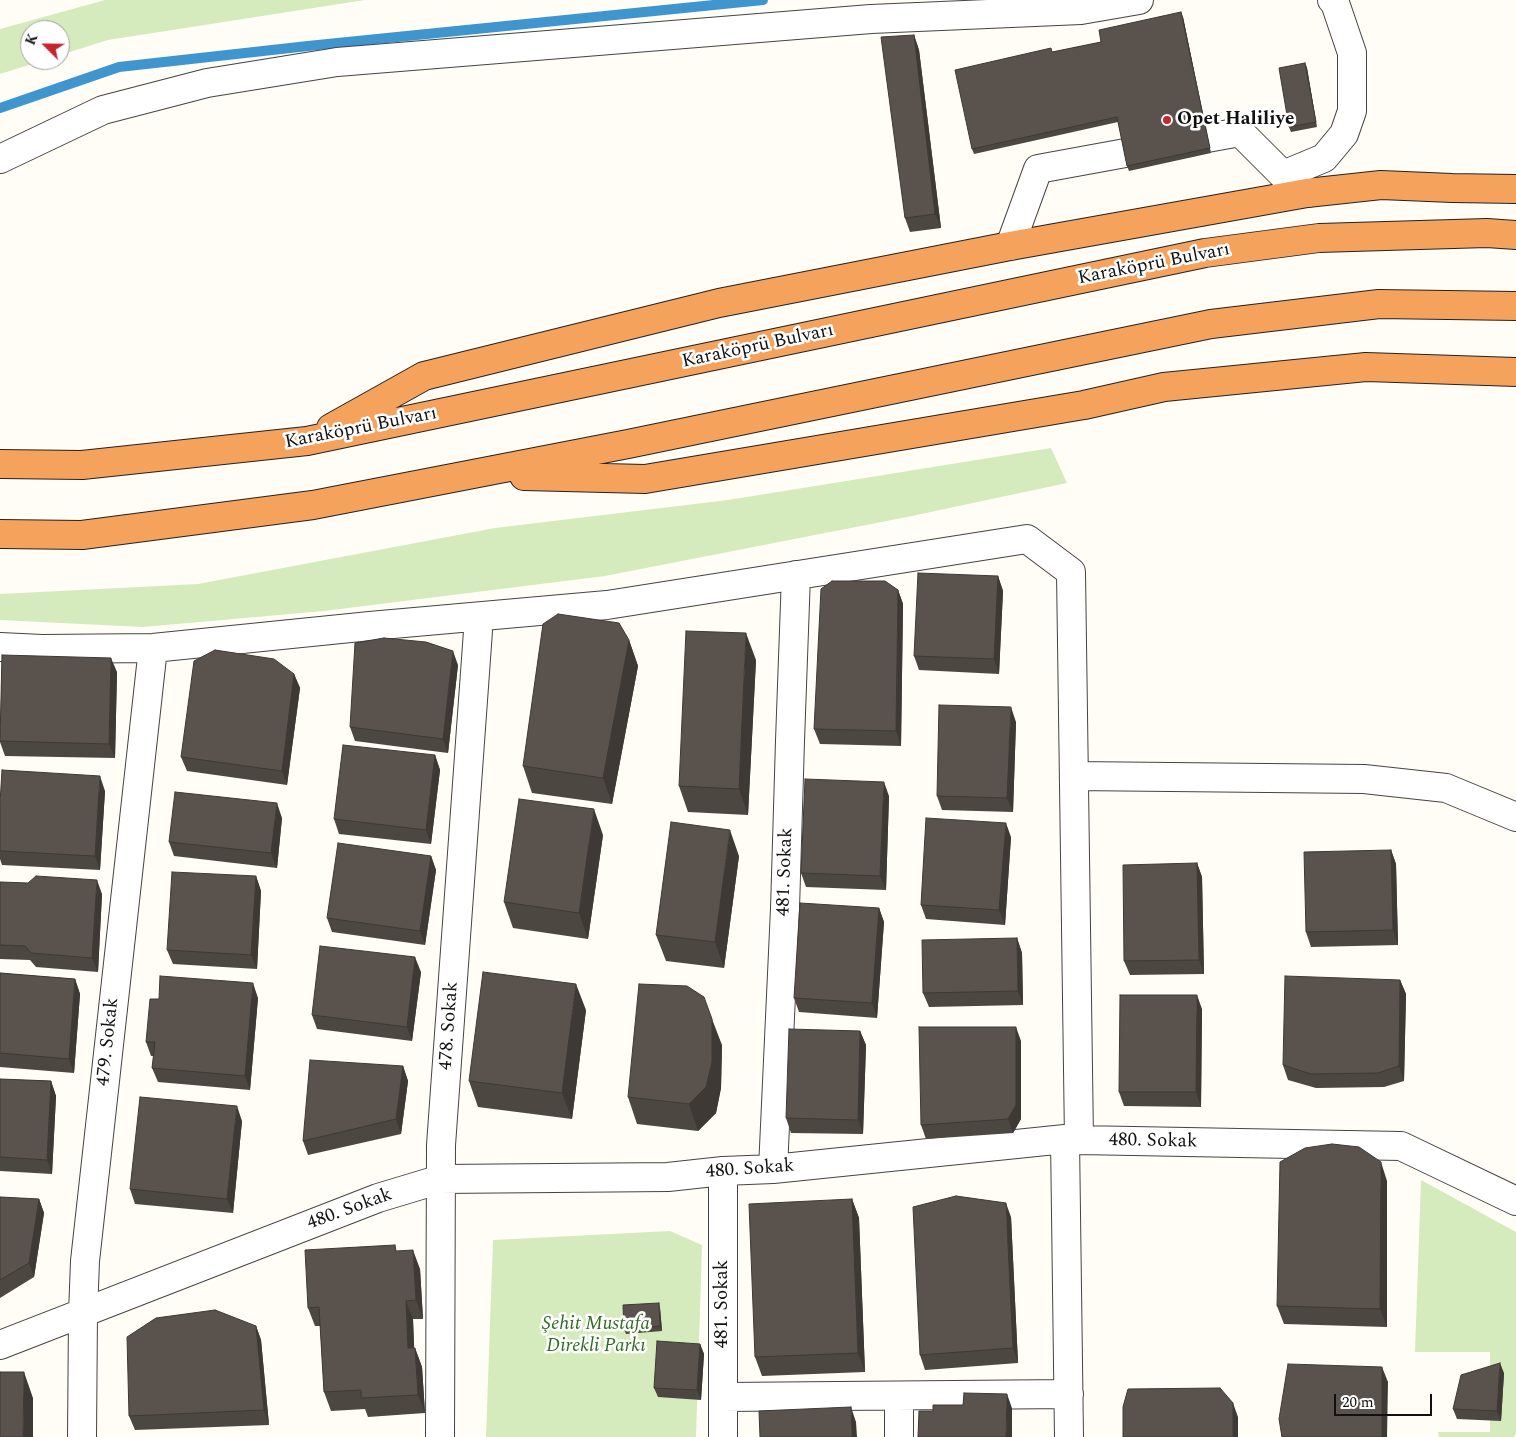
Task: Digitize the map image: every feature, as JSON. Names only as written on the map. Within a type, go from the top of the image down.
[{"type":"highway","points":[[307,442],[424,376],[719,303],[1010,246],[1308,193],[1381,185],[1516,189]]},
{"type":"highway","name":"Karaköprü Bulvarı","points":[[0,464],[82,465],[307,442],[1205,253],[1319,238],[1487,233],[1516,235]]},
{"type":"highway","points":[[0,534],[82,535],[313,506],[1212,324],[1379,304],[1516,306]]},
{"type":"highway","points":[[475,474],[645,478],[1084,406],[1164,387],[1366,367],[1516,372]]},
{"type":"street","points":[[0,159],[103,110],[207,82],[337,62],[871,19],[1081,10],[1139,0]]},
{"type":"street","points":[[1283,175],[1324,158],[1344,134],[1352,111],[1352,54],[1335,3],[1332,0]]},
{"type":"street","points":[[1010,246],[1038,169],[1240,132],[1283,175],[1308,193]]},
{"type":"street","points":[[0,647],[42,649],[153,648],[607,605],[1027,539],[1071,572],[1074,776],[1069,1437]]},
{"type":"street","name":"481. Sokak","points":[[773,1169],[785,918],[796,575]]},
{"type":"street","name":"478. Sokak","points":[[440,1437],[442,1136],[479,616]]},
{"type":"street","name":"479. Sokak","points":[[82,1437],[85,1261],[153,648]]},
{"type":"street","points":[[1074,776],[1364,779],[1446,788],[1516,817]]},
{"type":"street","name":"480. Sokak","points":[[0,1345],[378,1198],[441,1179],[668,1177],[723,1171],[773,1169],[1072,1140],[1401,1146],[1516,1201]]},
{"type":"street","name":"481. Sokak","points":[[723,1171],[723,1437]]},
{"type":"street","points":[[723,1397],[1069,1394]]},
{"type":"street","points":[[899,1396],[899,1437]]},
{"type":"green space","points":[[105,0],[365,0],[108,40],[70,52],[70,20],[33,20]]},
{"type":"green space","points":[[20,23],[20,68],[0,74],[0,29]]},
{"type":"green space","points":[[1051,448],[1067,483],[907,517],[605,576],[324,611],[143,627],[0,620],[0,594],[198,584],[495,528],[728,500]]},
{"type":"green space","points":[[1421,1180],[1516,1232],[1516,1434],[1514,1437],[1439,1437],[1438,1432],[1490,1432],[1490,1352],[1415,1352]]},
{"type":"green space","name":"Şehit Mustafa Direkli Parkı","points":[[670,1231],[702,1245],[696,1437],[486,1437],[493,1240]]},
{"type":"building","points":[[1181,12],[1210,148],[1127,166],[1117,117],[972,149],[955,70],[1051,48],[1052,52],[1101,42],[1099,30]]},
{"type":"building","points":[[914,35],[935,214],[905,218],[881,37]]},
{"type":"building","points":[[1305,63],[1316,122],[1289,127],[1279,68]]},
{"type":"building","points":[[918,573],[998,576],[994,659],[914,656]]},
{"type":"building","points":[[832,581],[885,581],[898,590],[896,731],[814,729],[821,589]]},
{"type":"building","points":[[558,614],[619,623],[629,640],[603,778],[523,766],[543,624]]},
{"type":"building","points":[[686,631],[746,633],[739,789],[679,786]]},
{"type":"building","points":[[384,638],[426,642],[453,651],[443,739],[350,727],[355,643]]},
{"type":"building","points":[[215,650],[274,659],[294,674],[282,771],[181,757],[194,661]]},
{"type":"building","points":[[2,655],[111,658],[109,744],[0,741]]},
{"type":"building","points":[[939,705],[1011,707],[1007,798],[937,796]]},
{"type":"building","points":[[343,745],[435,755],[426,830],[334,819]]},
{"type":"building","points":[[2,770],[100,776],[95,856],[0,851]]},
{"type":"building","points":[[805,779],[884,782],[880,876],[801,873]]},
{"type":"building","points":[[175,792],[277,803],[271,853],[169,842]]},
{"type":"building","points":[[519,799],[594,809],[579,913],[504,902]]},
{"type":"building","points":[[926,818],[1006,823],[999,910],[921,905]]},
{"type":"building","points":[[671,822],[730,830],[715,942],[656,935]]},
{"type":"building","points":[[338,843],[431,856],[420,931],[327,918]]},
{"type":"building","points":[[1391,850],[1393,930],[1306,932],[1304,852]]},
{"type":"building","points":[[1197,863],[1199,960],[1124,961],[1123,865]]},
{"type":"building","points":[[172,872],[256,876],[251,955],[167,950]]},
{"type":"building","points":[[36,876],[97,880],[92,958],[31,953],[25,946],[0,945],[0,882],[28,883]]},
{"type":"building","points":[[800,903],[879,908],[872,1003],[794,998]]},
{"type":"building","points":[[1017,938],[1018,991],[923,993],[922,940]]},
{"type":"building","points":[[320,946],[415,957],[407,1027],[312,1015]]},
{"type":"building","points":[[483,972],[576,984],[562,1093],[469,1081]]},
{"type":"building","points":[[0,973],[75,979],[69,1059],[0,1053]]},
{"type":"building","points":[[160,976],[253,983],[245,1076],[152,1068],[155,1042],[146,1042],[150,999],[159,999]]},
{"type":"building","points":[[1285,976],[1400,980],[1399,1066],[1378,1073],[1311,1074],[1283,1065]]},
{"type":"building","points":[[639,984],[687,986],[704,997],[712,1019],[712,1062],[706,1087],[689,1104],[628,1097]]},
{"type":"building","points":[[1120,995],[1197,995],[1196,1092],[1119,1092]]},
{"type":"building","points":[[919,1027],[1016,1027],[1016,1105],[1008,1119],[921,1125]]},
{"type":"building","points":[[789,1029],[860,1031],[858,1120],[786,1118]]},
{"type":"building","points":[[310,1060],[403,1066],[396,1119],[303,1141]]},
{"type":"building","points":[[0,1079],[51,1081],[47,1160],[0,1157]]},
{"type":"building","points":[[140,1097],[237,1106],[227,1199],[130,1189]]},
{"type":"building","points":[[1332,1144],[1359,1147],[1381,1162],[1380,1309],[1277,1306],[1280,1162],[1305,1148]]},
{"type":"building","points":[[956,1196],[1006,1203],[1013,1348],[920,1355],[913,1207]]},
{"type":"building","points":[[0,1197],[39,1199],[29,1263],[0,1280]]},
{"type":"building","points":[[852,1199],[858,1353],[755,1357],[749,1204]]},
{"type":"building","points":[[395,1245],[396,1251],[413,1250],[416,1300],[406,1301],[408,1348],[415,1348],[418,1395],[361,1398],[361,1390],[324,1392],[319,1307],[308,1308],[305,1250]]},
{"type":"building","points":[[659,1303],[660,1326],[624,1329],[623,1305]]},
{"type":"building","points":[[215,1310],[256,1326],[264,1410],[129,1416],[127,1337],[156,1318]]},
{"type":"building","points":[[657,1341],[700,1344],[697,1390],[654,1388]]},
{"type":"building","points":[[1500,1363],[1497,1411],[1453,1409],[1461,1375]]},
{"type":"building","points":[[1288,1364],[1382,1367],[1382,1437],[1282,1437],[1279,1419]]},
{"type":"building","points":[[0,1372],[24,1372],[23,1437],[0,1437]]},
{"type":"building","points":[[1220,1388],[1233,1403],[1233,1437],[1123,1437],[1123,1407],[1128,1389]]},
{"type":"building","points":[[964,1393],[1007,1394],[1006,1437],[918,1437],[919,1411],[933,1411],[933,1405],[963,1405]]},
{"type":"building","points":[[851,1407],[852,1437],[760,1437],[759,1411]]},
{"type":"waterway","points":[[0,108],[119,67],[763,0]]},
{"type":"place","name":"Opet Haliliye","points":[[1167,120]]}]
